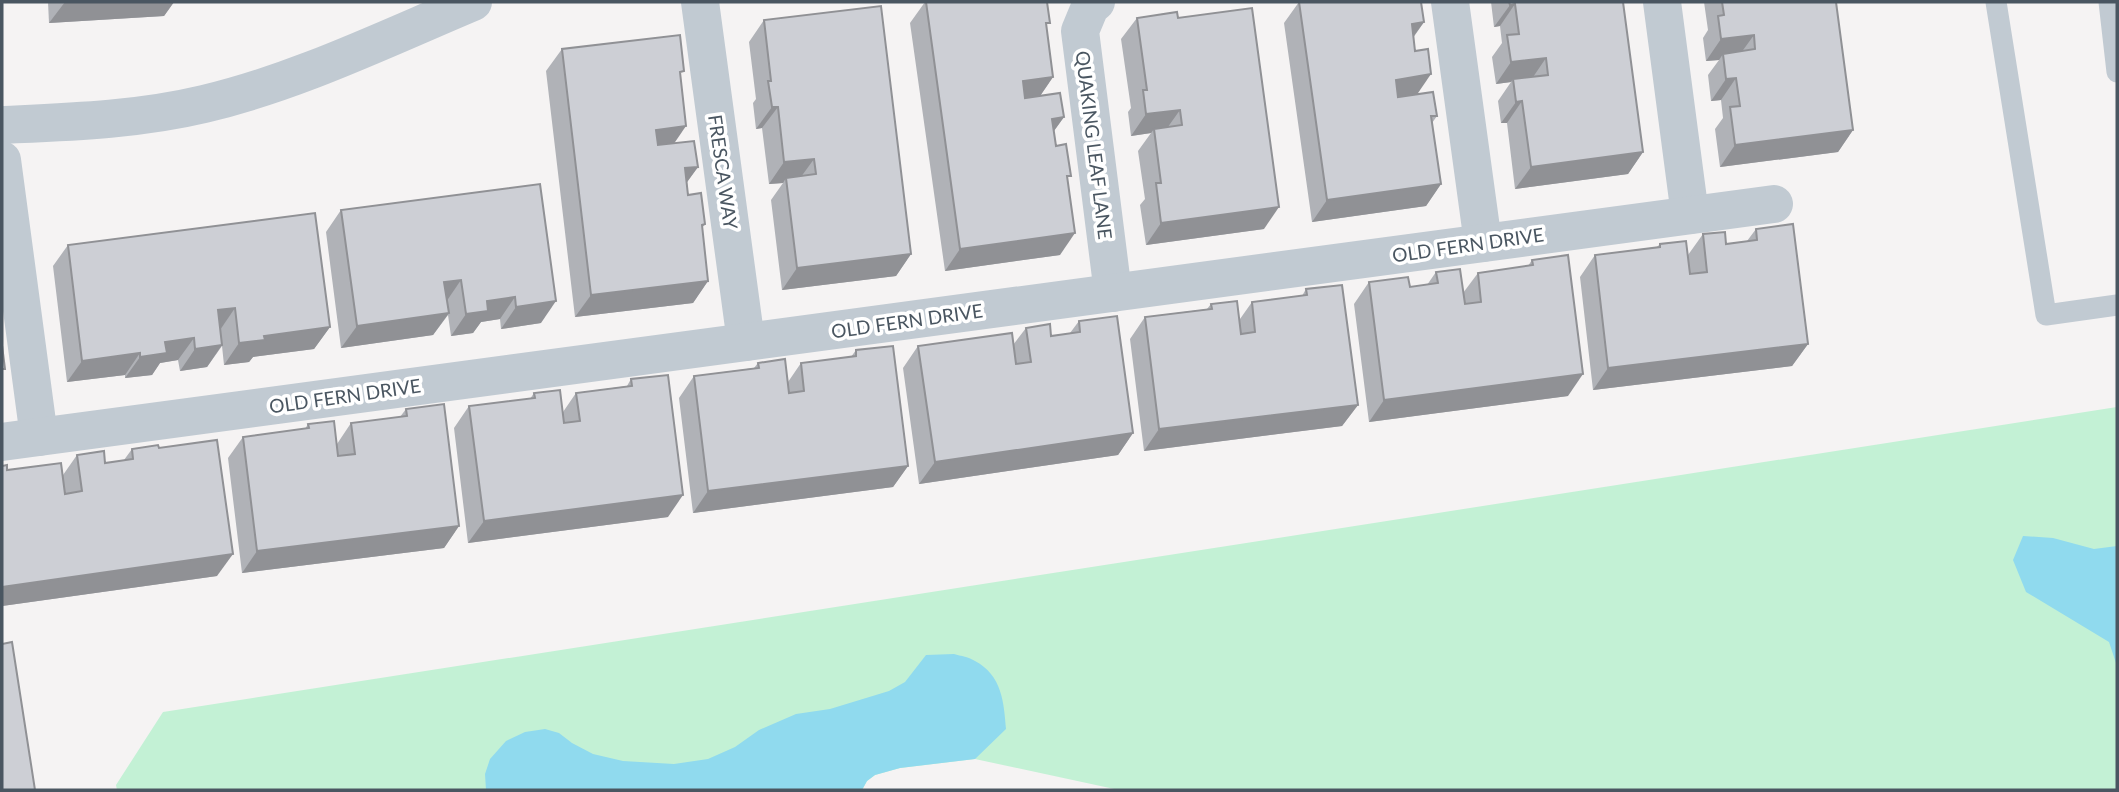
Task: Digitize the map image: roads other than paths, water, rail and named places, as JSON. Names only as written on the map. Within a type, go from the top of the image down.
[{"type":"street","points":[[2,125],[123,117],[204,104],[288,80],[473,2]]},
{"type":"street","name":"FRESCA WAY","points":[[700,2],[746,342]]},
{"type":"street","name":"QUAKING LEAF LANE","points":[[1096,2],[1090,7],[1080,31],[1112,293]]},
{"type":"street","points":[[1450,2],[1483,243]]},
{"type":"street","points":[[1662,2],[1690,215]]},
{"type":"street","points":[[2,160],[39,437]]},
{"type":"street","name":"OLD FERN DRIVE","points":[[2,442],[1774,204]]},
{"type":"lane","points":[[1996,2],[2046,315],[2117,305]]},
{"type":"lane","points":[[2109,2],[2117,72]]},
{"type":"water","points":[[2023,536],[2053,538],[2094,549],[2117,546],[2117,666],[2109,642],[2026,592],[2013,560]]},
{"type":"water","points":[[954,654],[970,658],[984,667],[996,682],[1002,700],[1006,729],[975,759],[900,768],[875,775],[867,781],[862,790],[486,790],[485,774],[490,759],[506,741],[525,732],[545,729],[559,733],[593,754],[623,761],[674,764],[708,759],[735,747],[759,730],[796,714],[830,709],[889,691],[905,682],[926,655]]}]
